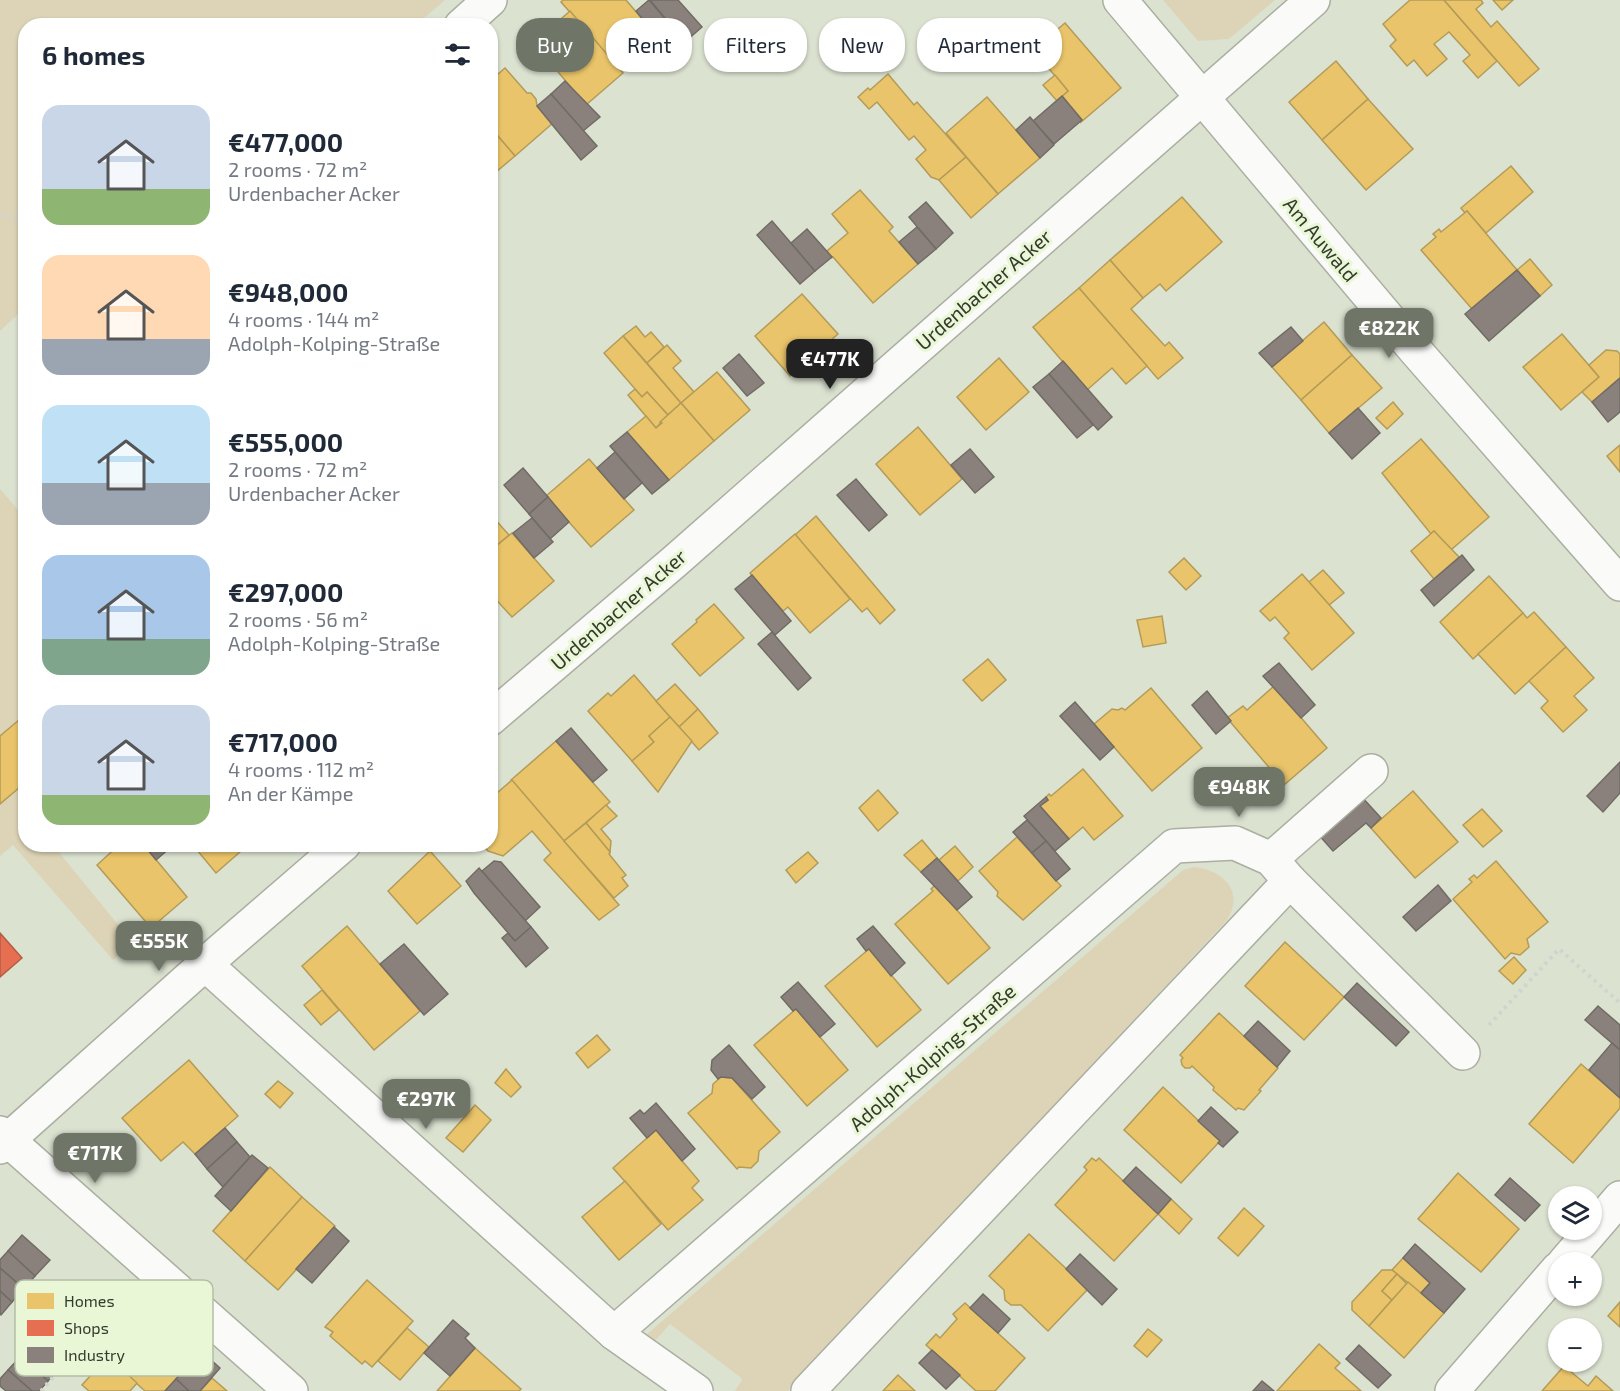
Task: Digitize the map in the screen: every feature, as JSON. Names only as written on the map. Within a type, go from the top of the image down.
[{"type":"street","points":[[470,18],[489,0]]},
{"type":"street","name":"Am Auwald","points":[[1120,0],[1415,350],[1620,584]]},
{"type":"street","name":"Urdenbacher Acker","points":[[498,712],[683,554],[1313,0]]},
{"type":"street","points":[[808,1391],[1371,771]]},
{"type":"street","name":"Adolph-Kolping-Straße","points":[[614,1334],[1174,846],[1235,843],[1281,870],[1462,1053]]},
{"type":"street","points":[[164,1280],[2,1140],[335,852]]},
{"type":"street","points":[[205,964],[614,1334],[696,1391]]},
{"type":"street","points":[[1573,1252],[1620,1198]]},
{"type":"street","points":[[1452,1391],[1548,1281]]},
{"type":"street","points":[[213,1323],[291,1391]]},
{"type":"path","points":[[0,215],[18,219]]},
{"type":"path","points":[[1462,1053],[1559,949],[1620,1003]]},
{"type":"path","points":[[138,1280],[149,1267]]},
{"type":"path","points":[[41,1391],[54,1376]]},
{"type":"shaded area","points":[[0,0],[445,0],[424,18],[18,18],[18,314],[0,331]]},
{"type":"shaded area","points":[[1163,0],[1275,0],[1229,39],[1198,41]]},
{"type":"shaded area","points":[[0,489],[18,510],[18,851],[13,845],[0,856]]},
{"type":"shaded area","points":[[19,852],[59,852],[133,943],[113,960]]},
{"type":"shaded area","points":[[1194,867],[1214,872],[1228,884],[1234,900],[1227,920],[788,1391],[735,1391],[742,1380],[740,1377],[670,1324],[654,1342],[645,1336],[1183,870]]},
{"type":"building: Homes","points":[[563,0],[626,0],[641,18],[606,18],[606,54],[594,40],[594,18],[575,18],[561,2]]},
{"type":"building: Homes","points":[[1410,0],[1444,0],[1497,61],[1478,78],[1463,61],[1470,55],[1449,32],[1434,44],[1447,59],[1427,76],[1414,60],[1407,66],[1390,46],[1396,40],[1383,24]]},
{"type":"building: Homes","points":[[1444,0],[1481,0],[1483,3],[1476,9],[1491,27],[1497,21],[1539,69],[1519,86]]},
{"type":"building: Homes","points":[[1493,0],[1513,0],[1502,10]]},
{"type":"building: Homes","points":[[570,11],[576,18],[562,18]]},
{"type":"building: Homes","points":[[1065,23],[1121,88],[1080,123],[1082,120],[1062,96],[1068,91],[1052,72],[1062,72],[1062,26]]},
{"type":"building: Homes","points":[[594,39],[606,53],[606,72],[623,73],[586,105],[558,72],[594,72]]},
{"type":"building: Homes","points":[[1336,61],[1368,99],[1322,140],[1289,102]]},
{"type":"building: Homes","points":[[505,68],[527,93],[531,93],[536,99],[537,106],[553,123],[515,156],[498,136],[498,74]]},
{"type":"building: Homes","points":[[888,74],[914,105],[917,102],[966,157],[939,180],[931,177],[916,159],[926,150],[914,136],[909,140],[877,102],[869,109],[858,97]]},
{"type":"building: Homes","points":[[1055,75],[1068,91],[1057,101],[1043,85]]},
{"type":"building: Homes","points":[[987,97],[1040,158],[998,194],[946,133]]},
{"type":"building: Homes","points":[[1368,99],[1413,149],[1366,190],[1322,140]]},
{"type":"building: Homes","points":[[498,136],[515,156],[498,170]]},
{"type":"building: Homes","points":[[966,157],[998,194],[971,218],[939,180]]},
{"type":"building: Homes","points":[[1511,166],[1533,192],[1486,233],[1467,211],[1465,213],[1461,208]]},
{"type":"building: Homes","points":[[860,190],[893,227],[889,231],[918,264],[873,303],[827,251],[848,233],[832,214]]},
{"type":"building: Homes","points":[[1182,197],[1222,242],[1166,291],[1160,284],[1143,298],[1110,260]]},
{"type":"building: Homes","points":[[1467,211],[1517,270],[1472,309],[1421,250],[1436,237],[1433,234],[1439,229],[1441,232]]},
{"type":"building: Homes","points":[[1530,259],[1552,285],[1540,296],[1517,270]]},
{"type":"building: Homes","points":[[1110,260],[1143,298],[1131,309],[1165,346],[1169,342],[1183,358],[1158,379],[1079,288]]},
{"type":"building: Homes","points":[[1079,288],[1147,366],[1126,384],[1112,368],[1087,390],[1033,327]]},
{"type":"building: Homes","points":[[802,294],[838,334],[790,376],[755,336]]},
{"type":"building: Homes","points":[[1324,322],[1352,355],[1301,400],[1272,367]]},
{"type":"building: Homes","points":[[636,326],[645,337],[651,332],[664,347],[647,363],[623,336]]},
{"type":"building: Homes","points":[[1562,334],[1599,377],[1561,410],[1523,367]]},
{"type":"building: Homes","points":[[623,336],[681,403],[668,415],[647,392],[642,397],[604,353]]},
{"type":"building: Homes","points":[[667,345],[681,361],[673,368],[694,392],[681,403],[647,363]]},
{"type":"building: Homes","points":[[1606,350],[1617,351],[1620,354],[1620,378],[1592,402],[1582,392],[1599,377],[1589,365]]},
{"type":"building: Homes","points":[[1352,355],[1382,388],[1329,433],[1301,400]]},
{"type":"building: Homes","points":[[999,358],[1029,392],[986,430],[957,397]]},
{"type":"building: Homes","points":[[717,372],[750,410],[714,441],[681,403]]},
{"type":"building: Homes","points":[[635,389],[642,397],[647,392],[668,415],[656,428],[628,395]]},
{"type":"building: Homes","points":[[1393,402],[1403,414],[1387,429],[1376,418]]},
{"type":"building: Homes","points":[[681,403],[714,441],[669,480],[627,432],[646,416],[656,428]]},
{"type":"building: Homes","points":[[918,427],[962,479],[920,515],[876,464]]},
{"type":"building: Homes","points":[[1421,439],[1489,517],[1452,549],[1434,531],[1431,534],[1382,473]]},
{"type":"building: Homes","points":[[1620,445],[1620,472],[1607,456]]},
{"type":"building: Homes","points":[[589,459],[634,510],[591,547],[546,496]]},
{"type":"building: Homes","points":[[816,516],[895,610],[880,624],[867,608],[862,612],[795,535]]},
{"type":"building: Homes","points":[[498,523],[509,535],[498,544]]},
{"type":"building: Homes","points":[[1434,531],[1459,557],[1434,579],[1411,551]]},
{"type":"building: Homes","points":[[512,533],[554,581],[512,617],[498,602],[498,544]]},
{"type":"building: Homes","points":[[795,534],[850,599],[810,633],[788,607],[783,611],[750,573]]},
{"type":"building: Homes","points":[[1184,558],[1201,576],[1186,590],[1169,572]]},
{"type":"building: Homes","points":[[1323,570],[1344,593],[1329,605],[1309,582]]},
{"type":"building: Homes","points":[[1302,574],[1354,633],[1312,670],[1284,638],[1289,633],[1275,617],[1270,621],[1260,611]]},
{"type":"building: Homes","points":[[1489,576],[1523,613],[1473,659],[1440,622]]},
{"type":"building: Homes","points":[[714,604],[744,638],[700,676],[672,644]]},
{"type":"building: Homes","points":[[1534,612],[1566,647],[1515,694],[1478,654],[1523,613],[1527,618]]},
{"type":"building: Homes","points":[[1162,616],[1166,643],[1143,647],[1137,620]]},
{"type":"building: Homes","points":[[1566,647],[1594,678],[1574,696],[1587,710],[1563,732],[1541,708],[1548,701],[1529,681]]},
{"type":"building: Homes","points":[[988,659],[1006,680],[982,701],[963,680]]},
{"type":"building: Homes","points":[[634,675],[670,717],[649,736],[654,742],[632,761],[588,711],[608,693],[611,696]]},
{"type":"building: Homes","points":[[675,684],[698,709],[679,727],[656,701]]},
{"type":"building: Homes","points":[[1274,686],[1327,748],[1284,785],[1227,718],[1243,706],[1247,710]]},
{"type":"building: Homes","points":[[1151,688],[1202,748],[1152,791],[1094,724],[1112,709],[1125,710]]},
{"type":"building: Homes","points":[[698,709],[718,733],[699,750],[679,727]]},
{"type":"building: Homes","points":[[670,717],[692,741],[658,792],[632,761],[654,742],[649,736]]},
{"type":"building: Homes","points":[[18,721],[18,789],[0,804],[0,736]]},
{"type":"building: Homes","points":[[556,741],[610,802],[564,841],[511,780]]},
{"type":"building: Homes","points":[[1083,769],[1123,816],[1094,840],[1083,827],[1069,839],[1040,806],[1048,800],[1046,797],[1049,794],[1051,796]]},
{"type":"building: Homes","points":[[512,780],[619,905],[599,920],[544,860],[551,853],[532,831],[503,856],[491,852],[498,852],[498,792]]},
{"type":"building: Homes","points":[[878,790],[898,813],[878,831],[859,808]]},
{"type":"building: Homes","points":[[1413,791],[1458,842],[1415,878],[1371,828]]},
{"type":"building: Homes","points":[[606,805],[617,816],[601,829],[611,841],[610,852],[586,823]]},
{"type":"building: Homes","points":[[1482,809],[1502,831],[1483,847],[1463,825]]},
{"type":"building: Homes","points":[[586,823],[626,875],[622,878],[628,886],[614,898],[564,841]]},
{"type":"building: Homes","points":[[1017,837],[1061,886],[1023,920],[997,896],[998,892],[979,871]]},
{"type":"building: Homes","points":[[922,840],[937,858],[921,872],[904,855]]},
{"type":"building: Homes","points":[[955,846],[973,867],[958,881],[939,860]]},
{"type":"building: Homes","points":[[111,852],[150,852],[187,897],[151,928],[97,865]]},
{"type":"building: Homes","points":[[199,852],[240,852],[216,873]]},
{"type":"building: Homes","points":[[429,852],[461,886],[417,924],[388,891]]},
{"type":"building: Homes","points":[[808,852],[818,863],[796,883],[786,870]]},
{"type":"building: Homes","points":[[1496,861],[1548,922],[1527,939],[1529,947],[1520,955],[1511,953],[1505,959],[1453,899],[1472,882],[1469,879],[1474,875],[1477,878]]},
{"type":"building: Homes","points":[[935,885],[990,948],[948,984],[895,924],[933,891],[931,889]]},
{"type":"building: Homes","points":[[347,926],[420,1011],[374,1050],[302,966]]},
{"type":"building: Homes","points":[[1285,942],[1344,997],[1304,1040],[1245,986]]},
{"type":"building: Homes","points":[[869,949],[921,1010],[877,1047],[825,986]]},
{"type":"building: Homes","points":[[1514,957],[1526,970],[1513,984],[1499,971]]},
{"type":"building: Homes","points":[[322,990],[339,1010],[321,1025],[304,1005]]},
{"type":"building: Homes","points":[[796,1009],[848,1070],[807,1106],[754,1045]]},
{"type":"building: Homes","points":[[1219,1013],[1278,1068],[1244,1110],[1238,1108],[1236,1110],[1213,1090],[1214,1087],[1192,1066],[1185,1068],[1182,1065],[1183,1058],[1180,1055]]},
{"type":"building: Homes","points":[[597,1035],[610,1050],[588,1068],[576,1053]]},
{"type":"building: Homes","points":[[189,1060],[238,1116],[195,1154],[183,1142],[161,1161],[122,1118]]},
{"type":"building: Homes","points":[[1581,1064],[1620,1098],[1620,1108],[1573,1163],[1529,1124]]},
{"type":"building: Homes","points":[[506,1069],[521,1087],[511,1097],[495,1083]]},
{"type":"building: Homes","points":[[721,1077],[732,1078],[780,1132],[759,1151],[758,1161],[751,1168],[739,1167],[737,1169],[688,1113],[712,1093],[713,1084]]},
{"type":"building: Homes","points":[[278,1081],[293,1093],[280,1108],[265,1094]]},
{"type":"building: Homes","points":[[1163,1087],[1220,1141],[1181,1183],[1124,1130]]},
{"type":"building: Homes","points":[[475,1105],[491,1120],[463,1152],[446,1138]]},
{"type":"building: Homes","points":[[656,1130],[699,1181],[692,1188],[703,1200],[668,1230],[613,1168]]},
{"type":"building: Homes","points":[[1092,1158],[1096,1161],[1099,1158],[1158,1214],[1114,1261],[1055,1205],[1087,1170],[1084,1167]]},
{"type":"building: Homes","points":[[270,1167],[302,1197],[245,1261],[213,1231]]},
{"type":"building: Homes","points":[[1458,1173],[1519,1229],[1481,1272],[1418,1219]]},
{"type":"building: Homes","points":[[625,1181],[661,1224],[619,1260],[582,1217]]},
{"type":"building: Homes","points":[[302,1197],[335,1226],[278,1290],[245,1261]]},
{"type":"building: Homes","points":[[1171,1199],[1192,1219],[1179,1234],[1158,1214]]},
{"type":"building: Homes","points":[[1244,1208],[1264,1226],[1238,1256],[1218,1238]]},
{"type":"building: Homes","points":[[1029,1234],[1088,1289],[1048,1331],[1021,1305],[1011,1305],[1005,1300],[1004,1290],[989,1276]]},
{"type":"building: Homes","points":[[1403,1258],[1430,1283],[1421,1293],[1392,1270]]},
{"type":"building: Homes","points":[[1382,1270],[1392,1270],[1397,1274],[1382,1291],[1392,1300],[1369,1326],[1352,1310],[1352,1302]]},
{"type":"building: Homes","points":[[1397,1274],[1407,1284],[1392,1300],[1382,1291]]},
{"type":"building: Homes","points":[[367,1280],[413,1321],[372,1367],[365,1361],[362,1364],[330,1336],[333,1332],[325,1327]]},
{"type":"building: Homes","points":[[1408,1282],[1444,1313],[1404,1358],[1369,1326]]},
{"type":"building: Homes","points":[[1620,1302],[1620,1327],[1608,1316]]},
{"type":"building: Homes","points":[[965,1303],[1025,1358],[995,1391],[976,1391],[926,1345],[936,1334],[940,1338],[957,1319],[953,1314]]},
{"type":"building: Homes","points":[[407,1328],[429,1347],[400,1380],[378,1361]]},
{"type":"building: Homes","points":[[1148,1329],[1162,1340],[1147,1357],[1134,1346]]},
{"type":"building: Homes","points":[[1319,1344],[1340,1363],[1335,1368],[1361,1391],[1277,1391]]},
{"type":"building: Homes","points":[[475,1348],[521,1389],[519,1391],[437,1391]]},
{"type":"building: Homes","points":[[1559,1372],[1571,1372],[1588,1386],[1596,1376],[1613,1391],[1542,1391]]},
{"type":"building: Homes","points":[[898,1375],[915,1391],[883,1391]]},
{"type":"building: Homes","points":[[90,1376],[129,1376],[137,1383],[130,1391],[89,1391],[82,1385]]},
{"type":"building: Homes","points":[[128,1376],[178,1376],[165,1391],[145,1391]]},
{"type":"building: Homes","points":[[212,1378],[227,1391],[200,1391]]},
{"type":"building: Shops","points":[[0,933],[22,958],[0,977]]},
{"type":"building: Industry","points":[[649,0],[664,18],[642,18],[636,11]]},
{"type":"building: Industry","points":[[650,0],[678,0],[702,27],[692,36],[692,18],[665,18]]},
{"type":"building: Industry","points":[[565,81],[600,117],[583,131],[551,94]]},
{"type":"building: Industry","points":[[551,94],[597,146],[581,160],[537,106]]},
{"type":"building: Industry","points":[[1062,96],[1082,120],[1054,144],[1033,121]]},
{"type":"building: Industry","points":[[1030,117],[1054,145],[1040,158],[1016,130]]},
{"type":"building: Industry","points":[[926,202],[953,233],[936,249],[909,217]]},
{"type":"building: Industry","points":[[772,221],[815,271],[800,284],[757,235]]},
{"type":"building: Industry","points":[[917,227],[936,249],[918,264],[899,242]]},
{"type":"building: Industry","points":[[807,229],[832,257],[815,271],[791,243]]},
{"type":"building: Industry","points":[[1517,270],[1540,296],[1489,341],[1465,314]]},
{"type":"building: Industry","points":[[1291,327],[1303,341],[1272,367],[1259,353]]},
{"type":"building: Industry","points":[[739,354],[764,383],[747,396],[723,368]]},
{"type":"building: Industry","points":[[1063,361],[1112,417],[1098,430],[1049,374]]},
{"type":"building: Industry","points":[[1049,374],[1093,425],[1077,438],[1033,387]]},
{"type":"building: Industry","points":[[1620,378],[1620,412],[1608,422],[1592,402]]},
{"type":"building: Industry","points":[[1358,408],[1380,433],[1352,459],[1329,433]]},
{"type":"building: Industry","points":[[627,432],[669,480],[652,494],[610,446]]},
{"type":"building: Industry","points":[[970,449],[994,477],[975,493],[951,465]]},
{"type":"building: Industry","points":[[615,452],[642,483],[624,499],[597,468]]},
{"type":"building: Industry","points":[[523,468],[548,497],[529,514],[504,485]]},
{"type":"building: Industry","points":[[856,479],[887,515],[869,531],[837,495]]},
{"type":"building: Industry","points":[[548,497],[569,522],[550,539],[529,514]]},
{"type":"building: Industry","points":[[532,518],[553,542],[534,558],[513,533]]},
{"type":"building: Industry","points":[[1462,555],[1474,570],[1434,606],[1421,590]]},
{"type":"building: Industry","points":[[752,575],[791,621],[775,635],[735,589]]},
{"type":"building: Industry","points":[[772,632],[811,678],[798,690],[758,644]]},
{"type":"building: Industry","points":[[1279,663],[1315,705],[1301,718],[1263,676]]},
{"type":"building: Industry","points":[[1207,691],[1231,721],[1216,734],[1192,705]]},
{"type":"building: Industry","points":[[1075,702],[1114,747],[1100,760],[1060,716]]},
{"type":"building: Industry","points":[[571,728],[607,770],[593,782],[556,741]]},
{"type":"building: Industry","points":[[1620,762],[1620,793],[1603,812],[1587,796]]},
{"type":"building: Industry","points":[[1361,796],[1381,818],[1371,828],[1366,823],[1333,851],[1318,834]]},
{"type":"building: Industry","points":[[1046,797],[1048,800],[1040,806],[1069,839],[1055,851],[1024,816]]},
{"type":"building: Industry","points":[[1027,820],[1046,841],[1032,853],[1013,832]]},
{"type":"building: Industry","points":[[1046,841],[1070,869],[1056,881],[1032,853]]},
{"type":"building: Industry","points":[[150,852],[165,852],[156,860]]},
{"type":"building: Industry","points":[[937,858],[972,897],[957,910],[921,872]]},
{"type":"building: Industry","points":[[494,861],[501,862],[540,907],[525,921],[482,871]]},
{"type":"building: Industry","points":[[479,868],[531,927],[515,941],[466,881]]},
{"type":"building: Industry","points":[[1438,885],[1451,901],[1416,931],[1403,917]]},
{"type":"building: Industry","points":[[873,926],[905,963],[891,976],[869,949],[866,951],[857,939]]},
{"type":"building: Industry","points":[[531,927],[548,948],[526,967],[502,938],[508,933],[515,941]]},
{"type":"building: Industry","points":[[404,944],[448,994],[424,1015],[380,964]]},
{"type":"building: Industry","points":[[798,982],[835,1024],[820,1037],[796,1009],[793,1011],[781,997]]},
{"type":"building: Industry","points":[[1357,983],[1409,1032],[1396,1046],[1344,997]]},
{"type":"building: Industry","points":[[1598,1006],[1620,1025],[1620,1050],[1585,1020]]},
{"type":"building: Industry","points":[[1258,1021],[1290,1051],[1277,1067],[1244,1036]]},
{"type":"building: Industry","points":[[1612,1043],[1620,1050],[1620,1098],[1589,1070]]},
{"type":"building: Industry","points":[[729,1045],[765,1087],[752,1099],[732,1078],[718,1079],[711,1070],[712,1060]]},
{"type":"building: Industry","points":[[656,1103],[695,1149],[682,1161],[656,1130],[647,1138],[630,1118],[640,1110],[644,1114]]},
{"type":"building: Industry","points":[[1211,1107],[1238,1132],[1223,1147],[1218,1143],[1220,1141],[1198,1121]]},
{"type":"building: Industry","points":[[225,1128],[237,1142],[207,1169],[195,1154]]},
{"type":"building: Industry","points":[[237,1142],[250,1157],[223,1187],[207,1169]]},
{"type":"building: Industry","points":[[252,1155],[268,1168],[231,1211],[215,1196]]},
{"type":"building: Industry","points":[[1136,1167],[1171,1199],[1158,1214],[1123,1181]]},
{"type":"building: Industry","points":[[1510,1178],[1540,1205],[1525,1221],[1495,1195]]},
{"type":"building: Industry","points":[[334,1227],[349,1241],[312,1283],[296,1269]]},
{"type":"building: Industry","points":[[22,1235],[50,1260],[35,1276],[8,1251]]},
{"type":"building: Industry","points":[[1415,1244],[1465,1289],[1444,1313],[1421,1293],[1430,1283],[1403,1258]]},
{"type":"building: Industry","points":[[8,1251],[35,1276],[32,1280],[15,1281],[0,1268],[0,1260]]},
{"type":"building: Industry","points":[[1080,1254],[1117,1289],[1102,1305],[1066,1269]]},
{"type":"building: Industry","points":[[0,1268],[15,1281],[15,1299],[12,1302],[0,1291]]},
{"type":"building: Industry","points":[[0,1291],[12,1302],[1,1315],[0,1314]]},
{"type":"building: Industry","points":[[983,1294],[1010,1319],[998,1333],[970,1308]]},
{"type":"building: Industry","points":[[453,1320],[469,1334],[465,1338],[475,1348],[450,1376],[424,1353]]},
{"type":"building: Industry","points":[[1359,1345],[1391,1375],[1378,1388],[1346,1359]]},
{"type":"building: Industry","points":[[932,1350],[960,1375],[946,1389],[919,1363]]},
{"type":"building: Industry","points":[[15,1362],[15,1376],[42,1376],[48,1381],[39,1391],[32,1391],[8,1370]]},
{"type":"building: Industry","points":[[213,1362],[220,1368],[200,1391],[189,1391],[176,1379],[179,1376],[213,1376]]},
{"type":"building: Industry","points":[[8,1370],[32,1391],[6,1391],[0,1386],[0,1379]]},
{"type":"building: Industry","points":[[42,1376],[52,1376],[48,1381]]},
{"type":"building: Industry","points":[[176,1379],[189,1391],[165,1391]]},
{"type":"building: Industry","points":[[1262,1381],[1274,1391],[1253,1391]]}]
